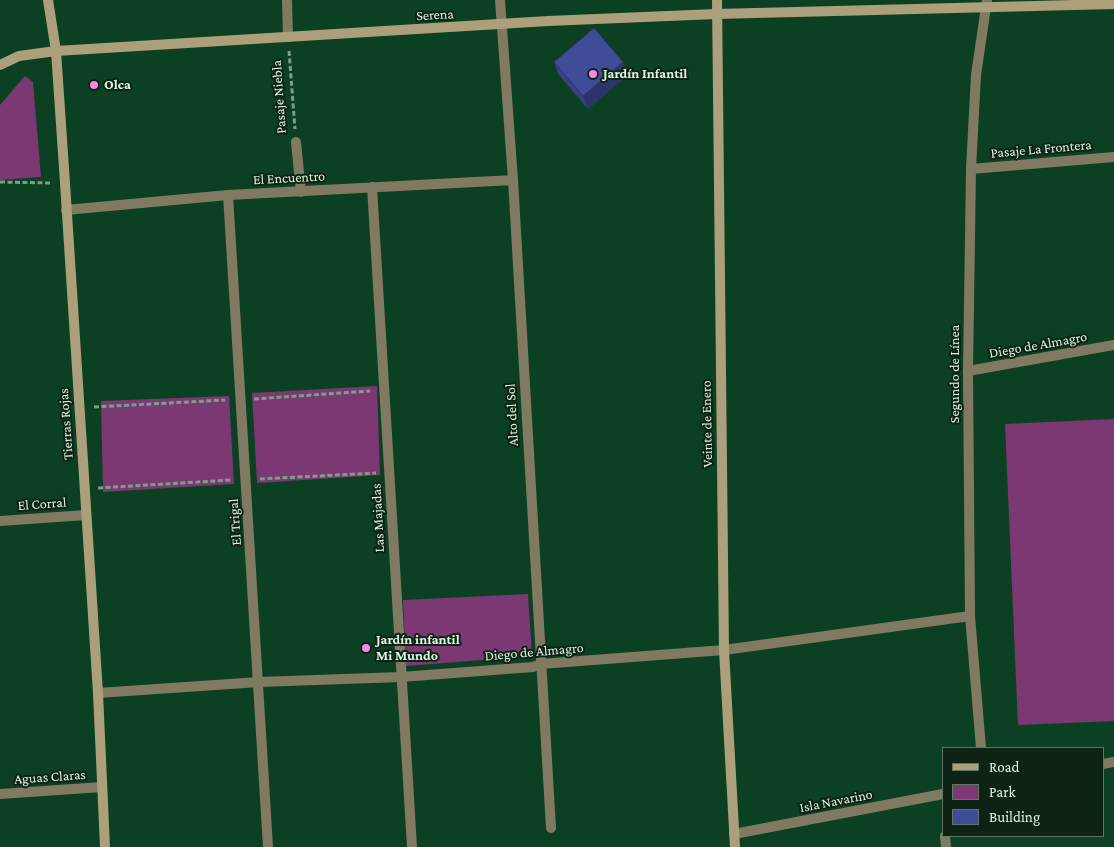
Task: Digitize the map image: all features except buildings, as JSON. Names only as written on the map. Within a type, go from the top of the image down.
[{"type":"street","name":"Tierras Rojas","points":[[48,0],[56,51],[65,183],[98,693],[105,847]]},
{"type":"street","points":[[287,0],[288,36]]},
{"type":"street","name":"Alto del Sol","points":[[500,0],[513,180],[551,828]]},
{"type":"street","name":"Veinte de Enero","points":[[717,0],[724,650],[735,847]]},
{"type":"street","name":"Serena","points":[[0,64],[19,56],[56,51],[288,36],[716,14],[986,4],[1114,4]]},
{"type":"street","name":"Segundo de Línea","points":[[981,747],[970,616],[968,371],[971,169],[976,75],[986,4]]},
{"type":"street","name":"Pasaje Niebla","points":[[296,142],[301,192]]},
{"type":"street","name":"Pasaje La Frontera","points":[[971,169],[1114,157]]},
{"type":"street","name":"El Encuentro","points":[[66,210],[228,195],[513,180]]},
{"type":"street","name":"Las Majadas","points":[[372,187],[412,847]]},
{"type":"street","name":"El Trigal","points":[[228,195],[268,847]]},
{"type":"street","name":"Diego de Almagro","points":[[968,371],[1114,346]]},
{"type":"street","name":"El Corral","points":[[0,521],[86,515]]},
{"type":"street","name":"Diego de Almagro","points":[[98,693],[533,667],[541,664],[724,650],[970,616]]},
{"type":"street","name":"Aguas Claras","points":[[0,794],[102,787]]},
{"type":"street","name":"Isla Navarino","points":[[734,834],[942,794]]},
{"type":"path","name":"Pasaje Niebla","points":[[288,36],[296,142]]},
{"type":"path","points":[[0,182],[65,183]]},
{"type":"green space","points":[[25,76],[33,82],[41,177],[0,180],[0,105]]},
{"type":"green space","points":[[377,386],[380,475],[257,483],[252,393]]},
{"type":"green space","points":[[229,396],[234,484],[103,492],[101,401]]},
{"type":"green space","points":[[1114,419],[1114,721],[1018,725],[1005,424]]},
{"type":"green space","points":[[528,594],[532,656],[406,666],[403,600]]},
{"type":"place","name":"Jardín Infantil","points":[[593,74]]},
{"type":"place","name":"Olca","points":[[94,85]]},
{"type":"place","name":"Jardín infantil Mi Mundo","points":[[366,648]]}]
